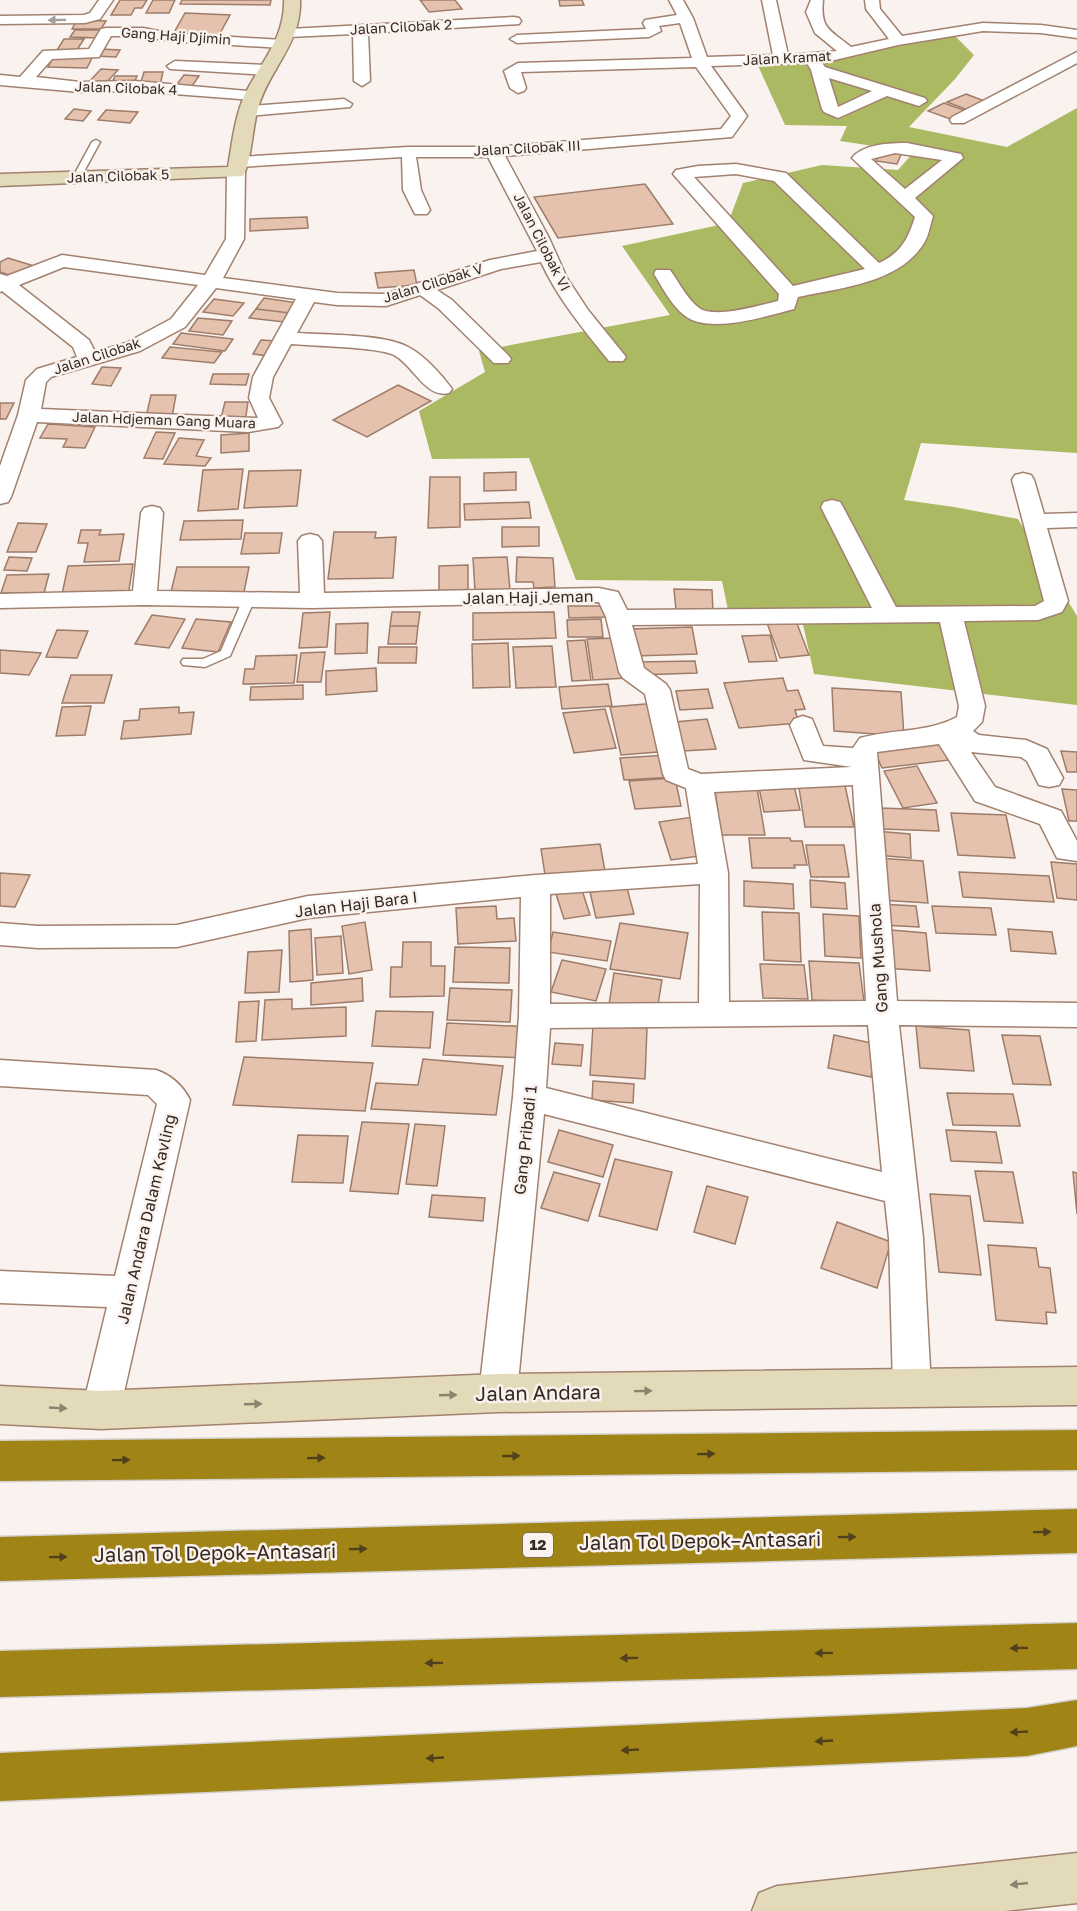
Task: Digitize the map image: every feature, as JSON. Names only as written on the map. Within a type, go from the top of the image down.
[{"type":"highway","points":[[0,1461],[1077,1450]]},
{"type":"highway","name":"Jalan Tol Depok–Antasari","points":[[0,1559],[1077,1531]]},
{"type":"highway","points":[[0,1674],[1077,1646]]},
{"type":"highway","points":[[3,1779],[1027,1732],[1077,1724]]},
{"type":"street","points":[[0,20],[85,19],[95,16],[106,0]]},
{"type":"street","name":"Jalan Cilobak","points":[[0,497],[29,415],[36,380],[44,373],[133,347],[178,323],[210,283],[235,238],[237,167],[251,103],[285,38],[294,12],[292,0]]},
{"type":"street","points":[[676,0],[686,18],[701,63],[739,116],[726,134],[749,171]]},
{"type":"street","points":[[769,0],[781,59]]},
{"type":"street","points":[[872,0],[873,9],[898,41]]},
{"type":"street","points":[[817,1],[813,12],[820,30],[849,53]]},
{"type":"street","points":[[518,88],[512,71],[530,67],[517,39],[514,21],[520,14],[521,6]]},
{"type":"street","points":[[517,39],[650,33],[654,32],[650,23],[686,18]]},
{"type":"street","name":"Jalan Cilobak 2","points":[[285,38],[360,28],[514,21]]},
{"type":"street","name":"Jalan Kramat","points":[[530,67],[781,59],[816,64],[898,41],[983,27],[1041,29],[1077,34]]},
{"type":"street","points":[[360,28],[362,81]]},
{"type":"street","name":"Gang Haji Djimin","points":[[28,82],[28,76],[48,54],[94,54],[106,32],[143,32],[169,37],[285,38]]},
{"type":"street","points":[[957,120],[1077,57]]},
{"type":"street","points":[[816,64],[830,109],[833,112],[838,113],[885,91]]},
{"type":"street","points":[[816,64],[885,91],[919,101]]},
{"type":"street","points":[[612,65],[617,81]]},
{"type":"street","points":[[175,66],[268,70]]},
{"type":"street","name":"Jalan Cilobak 4","points":[[0,80],[80,87],[135,86],[251,103],[344,104]]},
{"type":"street","name":"Jalan Cilobak III","points":[[237,167],[408,155],[494,152],[726,134]]},
{"type":"street","points":[[789,292],[877,271],[901,260],[916,243],[924,216],[904,198],[860,158],[874,150],[908,146],[955,158],[904,198]]},
{"type":"street","name":"Jalan Cilobak VI","points":[[494,152],[558,278],[616,357]]},
{"type":"street","points":[[408,155],[412,190],[421,210]]},
{"type":"street","name":"Jalan Cilobak 5","points":[[0,180],[237,167]]},
{"type":"street","points":[[789,292],[682,174],[698,171],[749,171],[780,177],[877,271]]},
{"type":"street","name":"Jalan Cilobak V","points":[[2,283],[62,261],[338,300],[386,300],[497,264],[548,255]]},
{"type":"street","points":[[663,274],[693,314],[703,318],[716,318],[787,305],[789,292]]},
{"type":"street","points":[[2,283],[82,344],[88,359]]},
{"type":"street","points":[[423,288],[445,304],[495,353]]},
{"type":"street","points":[[308,295],[285,338],[399,349],[442,388]]},
{"type":"street","name":"Jalan Hdjeman Gang Muara","points":[[29,415],[248,426],[270,423],[259,398],[263,377],[285,338]]},
{"type":"street","points":[[866,767],[699,783],[676,774],[657,690],[632,672],[618,617],[1038,613],[1053,607],[1056,601],[1023,480]]},
{"type":"street","points":[[831,507],[887,614]]},
{"type":"street","points":[[144,598],[152,513]]},
{"type":"street","points":[[1034,521],[1077,520]]},
{"type":"street","points":[[310,541],[312,601]]},
{"type":"street","name":"Jalan Haji Jeman","points":[[0,601],[144,598],[312,601],[599,595],[609,597],[618,617]]},
{"type":"street","points":[[866,767],[864,750],[869,744],[950,732],[969,722],[972,706],[950,614]]},
{"type":"street","points":[[803,725],[813,753],[866,767]]},
{"type":"street","points":[[950,732],[972,743],[1026,749],[1038,755],[1049,778]]},
{"type":"street","points":[[950,732],[985,794],[1051,818],[1067,851],[1077,851]]},
{"type":"street","name":"Gang Mushola","points":[[866,767],[882,1013],[906,1238],[912,1387]]},
{"type":"street","points":[[699,783],[714,873],[714,1015]]},
{"type":"street","name":"Jalan Haji Bara I","points":[[0,934],[38,937],[177,936],[308,908],[536,885],[714,873]]},
{"type":"street","name":"Gang Pribadi 1","points":[[498,1393],[530,1097],[535,1016],[536,885]]},
{"type":"street","points":[[535,1016],[882,1013],[1077,1015]]},
{"type":"street","name":"Jalan Andara Dalam Kavling","points":[[0,1074],[156,1083],[174,1100],[101,1410]]},
{"type":"street","points":[[530,1097],[901,1191]]},
{"type":"street","points":[[0,1287],[129,1292]]},
{"type":"street","name":"Jalan Andara","points":[[0,1405],[101,1410],[498,1393],[1077,1386]]},
{"type":"street","points":[[777,1911],[1077,1878]]},
{"type":"lane","points":[[77,177],[96,142]]},
{"type":"lane","points":[[187,662],[205,663],[226,653],[248,601]]},
{"type":"green space","points":[[950,31],[974,55],[955,79],[909,127],[1007,147],[1077,108],[1077,453],[921,443],[904,500],[1018,519],[1077,616],[1077,705],[814,674],[800,611],[728,610],[722,581],[576,580],[529,458],[432,459],[419,411],[485,372],[479,351],[670,315],[622,246],[728,223],[743,183],[822,165],[898,170],[914,152],[840,141],[847,126],[785,125],[755,59],[833,55]]},
{"type":"building","points":[[120,0],[147,0],[142,8],[135,8],[131,15],[111,15]]},
{"type":"building","points":[[153,0],[175,0],[169,13],[146,13]]},
{"type":"building","points":[[182,0],[271,0],[270,5],[180,4]]},
{"type":"building","points":[[420,0],[455,0],[462,9],[429,12]]},
{"type":"building","points":[[559,0],[582,0],[584,5],[560,6]]},
{"type":"building","points":[[185,13],[230,15],[218,37],[172,36]]},
{"type":"building","points":[[77,20],[106,21],[101,29],[72,29]]},
{"type":"building","points":[[75,30],[104,30],[99,38],[70,37]]},
{"type":"building","points":[[64,39],[84,39],[77,50],[57,50]]},
{"type":"building","points":[[100,49],[120,50],[116,57],[96,56]]},
{"type":"building","points":[[53,58],[92,58],[87,68],[48,67]]},
{"type":"building","points":[[101,69],[118,70],[105,84],[88,83]]},
{"type":"building","points":[[144,72],[163,72],[160,85],[140,85]]},
{"type":"building","points":[[184,75],[199,76],[190,89],[174,88]]},
{"type":"building","points":[[115,76],[137,76],[134,83],[112,83]]},
{"type":"building","points":[[966,94],[987,102],[968,110],[947,102]]},
{"type":"building","points":[[944,103],[969,112],[953,120],[928,111]]},
{"type":"building","points":[[74,109],[91,111],[83,121],[65,119]]},
{"type":"building","points":[[106,110],[138,112],[130,123],[98,120]]},
{"type":"building","points":[[880,149],[902,152],[897,164],[876,161]]},
{"type":"building","points":[[645,184],[673,224],[558,238],[534,197]]},
{"type":"building","points":[[307,217],[308,228],[250,231],[250,219]]},
{"type":"building","points":[[8,258],[34,266],[15,277],[0,272],[0,262]]},
{"type":"building","points":[[414,270],[417,285],[378,288],[375,273]]},
{"type":"building","points":[[264,298],[298,303],[290,313],[256,309]]},
{"type":"building","points":[[214,299],[244,303],[233,316],[203,312]]},
{"type":"building","points":[[256,309],[290,313],[284,322],[249,318]]},
{"type":"building","points":[[198,318],[232,321],[223,335],[189,331]]},
{"type":"building","points":[[181,333],[233,339],[225,351],[173,344]]},
{"type":"building","points":[[261,340],[276,341],[269,356],[253,354]]},
{"type":"building","points":[[170,347],[222,352],[214,363],[162,358]]},
{"type":"building","points":[[102,367],[121,368],[111,386],[92,384]]},
{"type":"building","points":[[213,374],[249,374],[246,385],[210,384]]},
{"type":"building","points":[[398,385],[431,401],[367,437],[333,420]]},
{"type":"building","points":[[151,395],[176,395],[172,417],[146,417]]},
{"type":"building","points":[[225,402],[248,402],[245,422],[220,422]]},
{"type":"building","points":[[0,403],[14,403],[6,419],[0,419]]},
{"type":"building","points":[[48,424],[95,427],[85,448],[63,447],[67,439],[40,438]]},
{"type":"building","points":[[156,432],[175,433],[163,459],[144,458]]},
{"type":"building","points":[[249,433],[249,451],[221,453],[221,435]]},
{"type":"building","points":[[179,438],[204,440],[196,456],[211,458],[205,466],[164,464]]},
{"type":"building","points":[[243,469],[238,509],[198,511],[203,470]]},
{"type":"building","points":[[301,470],[297,506],[244,508],[249,471]]},
{"type":"building","points":[[516,472],[516,490],[484,491],[484,473]]},
{"type":"building","points":[[430,477],[460,477],[460,527],[428,528]]},
{"type":"building","points":[[529,502],[531,518],[465,520],[464,504]]},
{"type":"building","points":[[243,520],[241,539],[180,540],[184,521]]},
{"type":"building","points":[[18,523],[47,524],[36,552],[7,552]]},
{"type":"building","points":[[502,527],[539,527],[539,546],[502,547]]},
{"type":"building","points":[[81,530],[101,530],[99,535],[124,534],[119,561],[84,562],[88,543],[78,543]]},
{"type":"building","points":[[334,532],[376,532],[375,538],[396,537],[393,578],[328,579]]},
{"type":"building","points":[[245,533],[282,533],[279,553],[241,554]]},
{"type":"building","points":[[9,557],[32,558],[27,571],[4,570]]},
{"type":"building","points":[[507,557],[510,590],[475,591],[473,558]]},
{"type":"building","points":[[517,557],[553,558],[555,587],[534,588],[533,582],[516,582]]},
{"type":"building","points":[[133,564],[128,596],[61,599],[68,566]]},
{"type":"building","points":[[468,565],[468,592],[439,593],[439,566]]},
{"type":"building","points":[[177,567],[249,567],[244,592],[171,592]]},
{"type":"building","points":[[49,574],[44,593],[1,593],[7,575]]},
{"type":"building","points":[[674,589],[712,590],[713,611],[676,610]]},
{"type":"building","points":[[568,606],[607,606],[608,617],[569,618]]},
{"type":"building","points":[[330,612],[327,647],[299,648],[303,613]]},
{"type":"building","points":[[392,612],[420,612],[418,626],[390,626]]},
{"type":"building","points":[[554,612],[556,638],[473,640],[473,613]]},
{"type":"building","points":[[152,615],[185,619],[169,648],[135,644]]},
{"type":"building","points":[[196,619],[231,622],[218,652],[182,648]]},
{"type":"building","points":[[601,619],[603,637],[568,637],[567,620]]},
{"type":"building","points":[[796,621],[809,655],[780,658],[767,623]]},
{"type":"building","points":[[368,623],[367,653],[335,654],[336,624]]},
{"type":"building","points":[[390,626],[418,626],[416,644],[388,644]]},
{"type":"building","points":[[692,627],[697,654],[635,656],[631,629]]},
{"type":"building","points":[[57,630],[88,631],[77,658],[46,657]]},
{"type":"building","points":[[770,635],[777,661],[749,662],[742,636]]},
{"type":"building","points":[[618,638],[626,678],[593,680],[587,639]]},
{"type":"building","points":[[585,640],[591,680],[572,681],[567,641]]},
{"type":"building","points":[[508,643],[510,687],[473,688],[472,644]]},
{"type":"building","points":[[552,646],[556,687],[516,688],[513,647]]},
{"type":"building","points":[[379,647],[417,647],[416,663],[378,663]]},
{"type":"building","points":[[0,650],[41,653],[29,675],[0,673]]},
{"type":"building","points":[[325,652],[321,682],[297,682],[301,653]]},
{"type":"building","points":[[297,655],[294,683],[243,684],[245,669],[254,669],[256,656]]},
{"type":"building","points":[[695,661],[697,673],[638,675],[637,662]]},
{"type":"building","points":[[376,668],[377,691],[326,695],[326,671]]},
{"type":"building","points":[[71,675],[112,675],[104,703],[62,703]]},
{"type":"building","points":[[783,678],[787,691],[798,690],[805,709],[795,710],[799,723],[739,728],[724,683]]},
{"type":"building","points":[[608,684],[612,706],[562,709],[559,687]]},
{"type":"building","points":[[303,685],[303,699],[250,700],[251,687]]},
{"type":"building","points":[[832,688],[901,692],[904,736],[834,731]]},
{"type":"building","points":[[708,689],[713,708],[680,710],[676,691]]},
{"type":"building","points":[[657,703],[670,751],[621,755],[610,707]]},
{"type":"building","points":[[91,706],[85,735],[56,736],[62,707]]},
{"type":"building","points":[[179,707],[179,713],[194,712],[191,734],[121,739],[124,721],[139,720],[140,709]]},
{"type":"building","points":[[605,709],[616,748],[574,753],[563,713]]},
{"type":"building","points":[[707,719],[716,749],[683,751],[675,722]]},
{"type":"building","points":[[939,740],[949,760],[882,768],[873,748]]},
{"type":"building","points":[[1061,751],[1077,752],[1077,772],[1067,772]]},
{"type":"building","points":[[669,755],[674,777],[624,780],[620,758]]},
{"type":"building","points":[[917,766],[937,803],[903,808],[884,771]]},
{"type":"building","points":[[675,778],[681,806],[635,809],[629,781]]},
{"type":"building","points":[[798,781],[844,781],[854,827],[805,827]]},
{"type":"building","points":[[756,782],[765,835],[721,835],[714,783]]},
{"type":"building","points":[[793,782],[800,810],[764,812],[758,783]]},
{"type":"building","points":[[1062,789],[1077,790],[1077,821],[1069,821]]},
{"type":"building","points":[[880,808],[936,810],[939,831],[882,829]]},
{"type":"building","points":[[951,813],[1006,815],[1015,858],[958,855]]},
{"type":"building","points":[[693,817],[707,855],[671,860],[659,822]]},
{"type":"building","points":[[875,831],[910,834],[911,858],[875,855]]},
{"type":"building","points":[[749,838],[790,838],[791,841],[802,841],[807,865],[794,865],[795,868],[752,868]]},
{"type":"building","points":[[600,844],[606,876],[546,881],[541,849]]},
{"type":"building","points":[[806,845],[844,845],[849,877],[811,877]]},
{"type":"building","points":[[876,858],[923,861],[928,903],[880,900]]},
{"type":"building","points":[[1051,862],[1077,864],[1077,900],[1057,898]]},
{"type":"building","points":[[959,872],[1049,876],[1054,902],[963,897]]},
{"type":"building","points":[[0,873],[30,875],[15,907],[0,906]]},
{"type":"building","points":[[810,880],[845,883],[847,909],[811,907]]},
{"type":"building","points":[[744,881],[793,884],[794,909],[744,906]]},
{"type":"building","points":[[627,888],[634,914],[596,918],[590,892]]},
{"type":"building","points":[[582,890],[590,915],[564,919],[556,894]]},
{"type":"building","points":[[879,904],[916,906],[919,927],[881,925]]},
{"type":"building","points":[[496,906],[497,919],[514,918],[516,941],[458,944],[456,908]]},
{"type":"building","points":[[932,906],[991,908],[996,935],[936,933]]},
{"type":"building","points":[[762,912],[799,913],[801,962],[764,960]]},
{"type":"building","points":[[823,914],[859,916],[861,958],[825,956]]},
{"type":"building","points":[[365,922],[372,970],[349,974],[342,926]]},
{"type":"building","points":[[620,923],[688,933],[680,979],[610,969]]},
{"type":"building","points":[[311,929],[313,980],[290,982],[289,931]]},
{"type":"building","points":[[879,929],[926,933],[930,971],[881,968]]},
{"type":"building","points":[[1008,929],[1052,932],[1056,954],[1011,951]]},
{"type":"building","points":[[553,932],[611,941],[607,961],[548,952]]},
{"type":"building","points":[[341,936],[343,973],[317,975],[315,938]]},
{"type":"building","points":[[403,942],[431,942],[431,966],[445,966],[444,996],[390,997],[391,967],[402,967]]},
{"type":"building","points":[[455,947],[510,948],[509,983],[453,982]]},
{"type":"building","points":[[282,950],[279,992],[245,993],[248,952]]},
{"type":"building","points":[[562,960],[606,969],[596,1001],[551,992]]},
{"type":"building","points":[[809,961],[859,963],[864,1002],[812,1000]]},
{"type":"building","points":[[760,964],[804,965],[808,999],[763,998]]},
{"type":"building","points":[[614,973],[662,980],[657,1011],[609,1004]]},
{"type":"building","points":[[362,978],[363,1001],[311,1005],[311,983]]},
{"type":"building","points":[[450,988],[512,990],[510,1022],[447,1020]]},
{"type":"building","points":[[292,999],[292,1009],[346,1007],[346,1036],[262,1040],[265,1000]]},
{"type":"building","points":[[259,1001],[256,1041],[236,1042],[239,1002]]},
{"type":"building","points":[[376,1011],[433,1012],[430,1048],[372,1046]]},
{"type":"building","points":[[447,1023],[532,1027],[530,1058],[443,1055]]},
{"type":"building","points":[[593,1025],[647,1028],[645,1079],[590,1075]]},
{"type":"building","points":[[916,1026],[969,1030],[974,1071],[920,1068]]},
{"type":"building","points":[[834,1035],[876,1044],[871,1077],[828,1068]]},
{"type":"building","points":[[1002,1035],[1040,1036],[1051,1085],[1013,1084]]},
{"type":"building","points":[[555,1043],[583,1045],[581,1066],[552,1064]]},
{"type":"building","points":[[244,1057],[373,1063],[365,1111],[233,1105]]},
{"type":"building","points":[[423,1059],[503,1066],[496,1115],[371,1109],[376,1083],[418,1085]]},
{"type":"building","points":[[593,1081],[634,1084],[633,1103],[592,1100]]},
{"type":"building","points":[[947,1093],[1013,1094],[1020,1126],[953,1125]]},
{"type":"building","points":[[362,1122],[409,1124],[398,1194],[350,1191]]},
{"type":"building","points":[[415,1124],[445,1126],[437,1186],[406,1184]]},
{"type":"building","points":[[559,1130],[613,1145],[603,1177],[548,1162]]},
{"type":"building","points":[[946,1130],[996,1132],[1002,1163],[951,1161]]},
{"type":"building","points":[[298,1135],[348,1136],[343,1183],[292,1182]]},
{"type":"building","points":[[615,1159],[672,1172],[657,1230],[599,1216]]},
{"type":"building","points":[[975,1171],[1013,1172],[1023,1223],[984,1221]]},
{"type":"building","points":[[554,1172],[600,1184],[588,1221],[541,1208]]},
{"type":"building","points":[[1073,1172],[1077,1173],[1077,1214]]},
{"type":"building","points":[[707,1186],[748,1197],[735,1244],[694,1232]]},
{"type":"building","points":[[930,1194],[970,1196],[981,1275],[939,1272]]},
{"type":"building","points":[[432,1195],[485,1198],[483,1221],[429,1217]]},
{"type":"building","points":[[837,1222],[891,1242],[877,1288],[821,1268]]},
{"type":"building","points":[[988,1245],[1036,1248],[1039,1267],[1050,1268],[1056,1313],[1046,1312],[1047,1324],[996,1320]]}]
